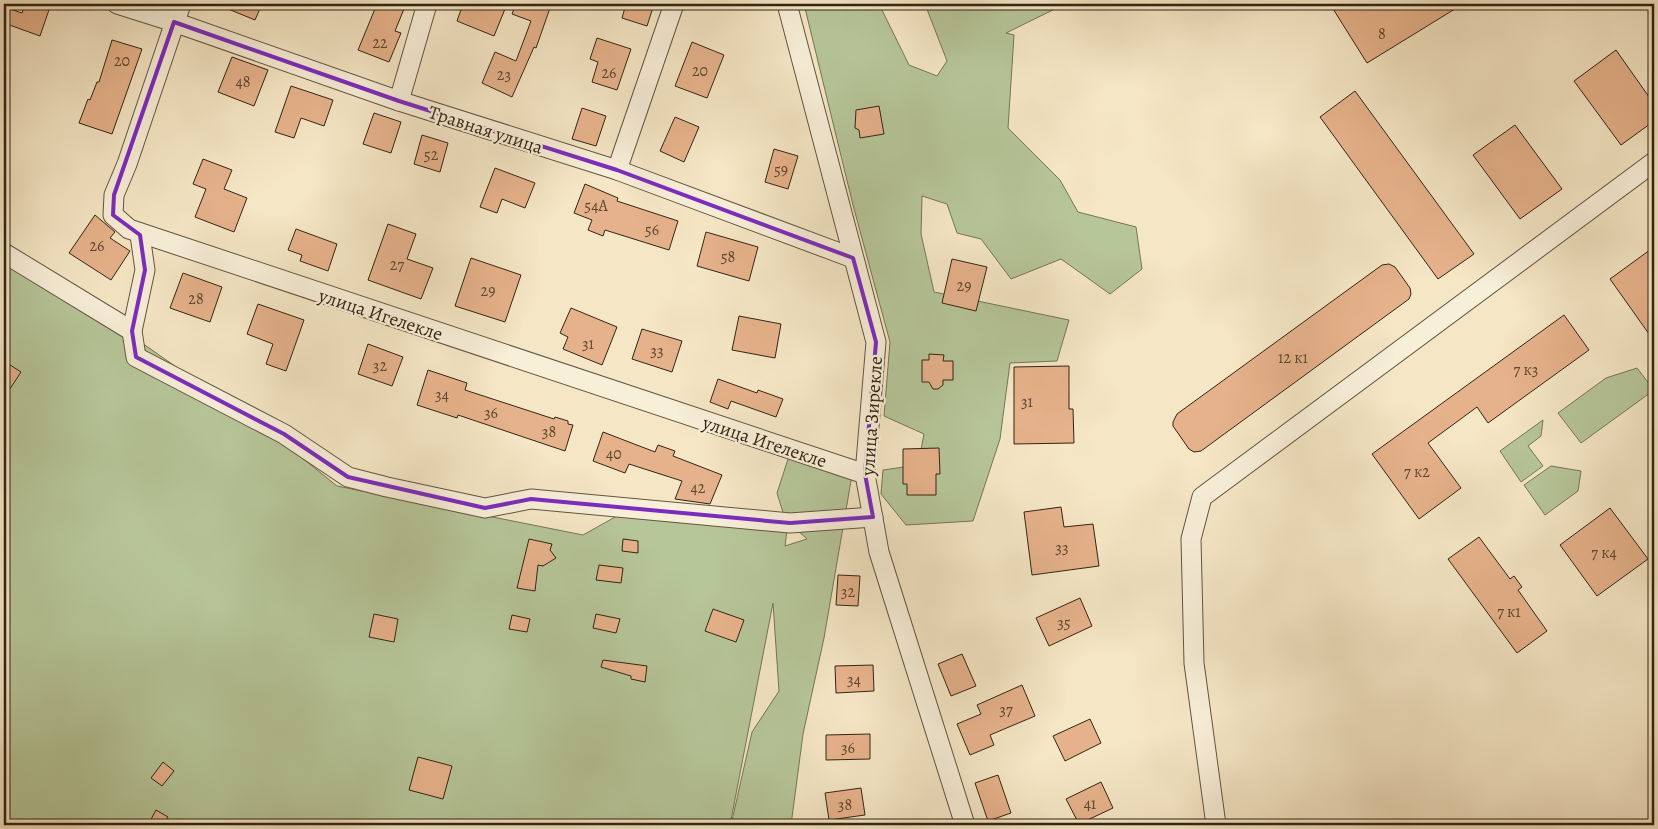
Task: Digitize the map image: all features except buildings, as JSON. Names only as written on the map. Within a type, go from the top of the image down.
[{"type":"street","name":"Травная улица","points":[[117,4],[174,22],[399,101],[617,170],[853,258]]},
{"type":"street","name":"улица Игелекле","points":[[181,4],[127,164],[114,194],[113,215],[129,229],[140,235],[865,474]]},
{"type":"street","points":[[399,101],[427,4]]},
{"type":"street","points":[[617,170],[674,4]]},
{"type":"street","name":"улица Зирекле","points":[[787,4],[876,342],[865,474],[879,552],[965,825]]},
{"type":"street","points":[[1216,825],[1194,663],[1191,539],[1202,497],[1654,162]]},
{"type":"street","points":[[140,235],[145,270],[132,331],[136,357],[284,434],[348,477],[486,508],[532,499],[790,523],[873,517]]},
{"type":"street","points":[[4,253],[132,331]]},
{"type":"highlighted area","points":[[174,22],[399,101],[617,170],[853,258],[876,342],[865,474],[873,517],[790,523],[531,499],[485,508],[348,477],[284,434],[136,357],[132,331],[145,270],[140,235],[113,215],[114,195]]},
{"type":"green space","points":[[804,4],[880,6],[909,65],[937,76],[947,61],[925,4],[1065,4],[1006,33],[1014,35],[1008,128],[1060,180],[1078,212],[1136,227],[1142,269],[1110,294],[1061,259],[1011,279],[981,239],[957,233],[947,204],[922,196],[921,234],[934,292],[1069,320],[1057,361],[1010,363],[1000,439],[973,521],[906,525],[881,494],[883,470],[918,465],[924,434],[884,416],[890,342],[853,205]]},
{"type":"green space","points":[[4,253],[142,343],[276,437],[337,486],[583,535],[624,512],[787,530],[785,546],[807,539],[785,519],[777,493],[789,456],[852,475],[824,638],[803,734],[791,825],[731,825],[752,732],[779,691],[773,603],[730,825],[4,825]]},
{"type":"green space","points":[[1637,368],[1654,390],[1581,443],[1558,413],[1606,378]]},
{"type":"green space","points":[[1543,420],[1541,436],[1528,446],[1543,466],[1521,482],[1500,451]]},
{"type":"green space","points":[[1551,466],[1581,471],[1578,491],[1545,515],[1524,485]]}]
